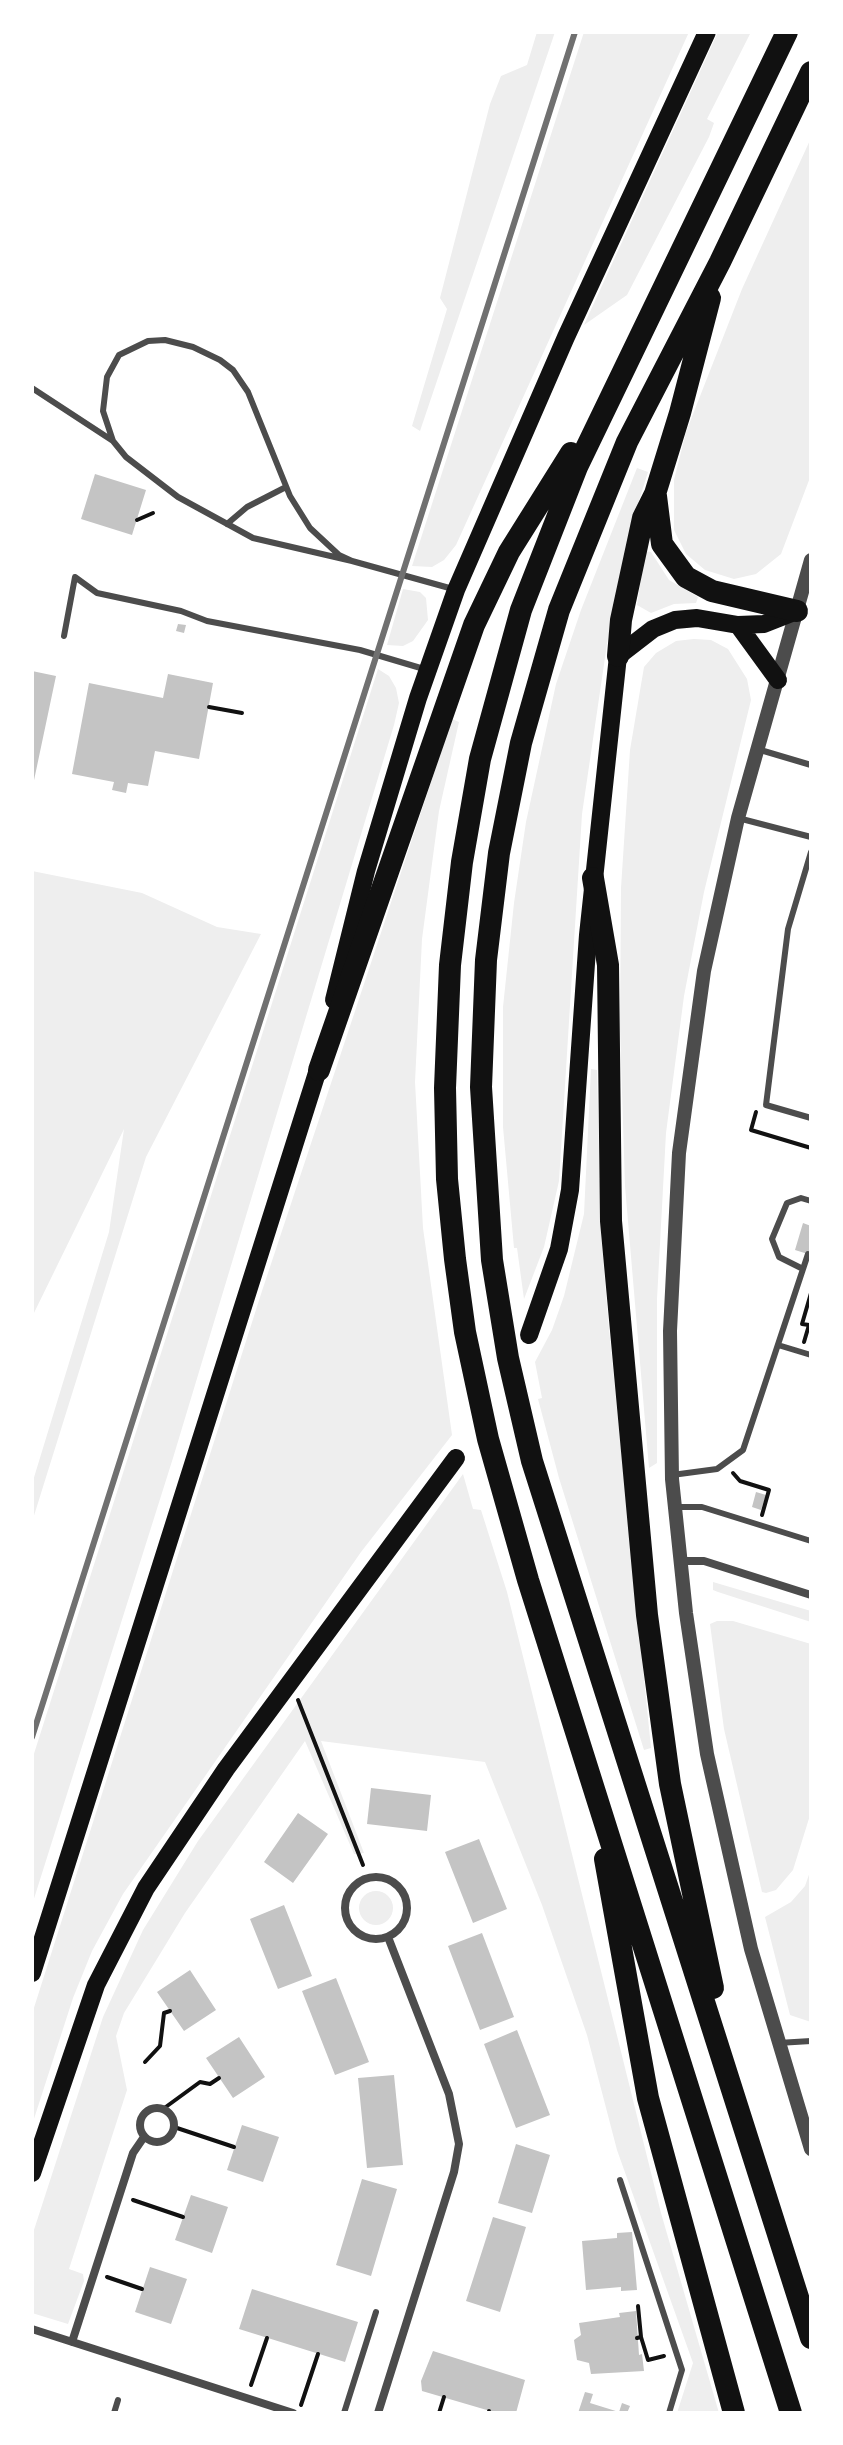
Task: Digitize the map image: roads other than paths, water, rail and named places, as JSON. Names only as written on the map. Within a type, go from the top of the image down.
[{"type":"highway","points":[[745,112],[774,32]]},
{"type":"highway","points":[[787,32],[745,112],[577,467],[532,579],[506,658],[483,746],[454,914],[445,1088],[450,1221],[479,1400],[509,1517],[791,2413]]},
{"type":"highway","points":[[811,72],[611,478],[569,581],[540,670],[512,781],[493,888],[484,991],[481,1087],[492,1260],[522,1425],[552,1532],[811,2338]]},
{"type":"highway","points":[[618,656],[621,620],[643,518],[655,494],[720,262]]},
{"type":"highway","points":[[319,1070],[474,625],[509,552],[621,374]]},
{"type":"highway","points":[[655,494],[662,544],[686,577],[712,591],[804,613]]},
{"type":"highway","points":[[593,878],[608,965],[611,1209],[647,1615],[670,1784],[734,2091]]},
{"type":"highway","points":[[590,1779],[648,2098],[734,2413]]},
{"type":"main road","points":[[32,1973],[319,1070],[354,912],[427,670],[488,511],[707,32]]},
{"type":"main road","points":[[529,1335],[553,1271],[567,1210],[593,878],[618,656],[653,629],[675,620],[697,618],[738,625],[764,624],[804,613]]},
{"type":"main road","points":[[738,625],[778,680]]},
{"type":"main road","points":[[32,2173],[96,1985],[152,1877],[217,1782],[456,1458]]},
{"type":"street","points":[[811,560],[804,613],[778,680],[757,749],[738,818],[704,971],[679,1153],[670,1331],[672,1475],[698,1703],[735,1888],[811,2149]]},
{"type":"street","points":[[680,1561],[704,1561],[811,1595]]},
{"type":"street","points":[[367,1878],[388,1879],[404,1892],[407,1913],[404,1923],[388,1937],[378,1939],[359,1934],[346,1918],[346,1898],[358,1882],[367,1878]]},
{"type":"street","points":[[378,2413],[454,2172],[459,2144],[449,2094],[388,1937]]},
{"type":"street","points":[[152,2108],[163,2109],[172,2116],[174,2127],[165,2140],[154,2142],[144,2137],[140,2126],[143,2115],[152,2108]]},
{"type":"street","points":[[72,2342],[133,2153],[144,2137]]},
{"type":"street","points":[[32,2329],[296,2413]]},
{"type":"lane","points":[[113,441],[103,411],[104,393],[112,364],[131,346],[151,341],[177,342],[220,360],[233,370],[248,392],[286,487],[310,528],[339,555],[352,561]]},
{"type":"lane","points":[[32,388],[113,441],[151,478],[253,538],[456,590]]},
{"type":"lane","points":[[227,524],[247,507],[286,487]]},
{"type":"lane","points":[[64,636],[75,577],[97,593],[181,611],[207,621],[360,650],[427,670]]},
{"type":"lane","points":[[757,749],[811,765]]},
{"type":"lane","points":[[738,818],[811,837]]},
{"type":"lane","points":[[811,852],[788,929],[766,1105],[811,1118]]},
{"type":"lane","points":[[803,1269],[779,1257],[772,1239],[787,1203],[801,1198],[811,1201]]},
{"type":"lane","points":[[672,1475],[717,1469],[743,1450],[808,1254]]},
{"type":"lane","points":[[778,1345],[811,1355]]},
{"type":"lane","points":[[675,1507],[702,1507],[811,1541]]},
{"type":"lane","points":[[778,2043],[811,2041]]},
{"type":"lane","points":[[620,2180],[680,2364],[682,2376],[669,2413]]},
{"type":"lane","points":[[344,2413],[376,2312]]},
{"type":"lane","points":[[114,2413],[118,2400]]},
{"type":"railway","points":[[32,1737],[575,32]]}]
